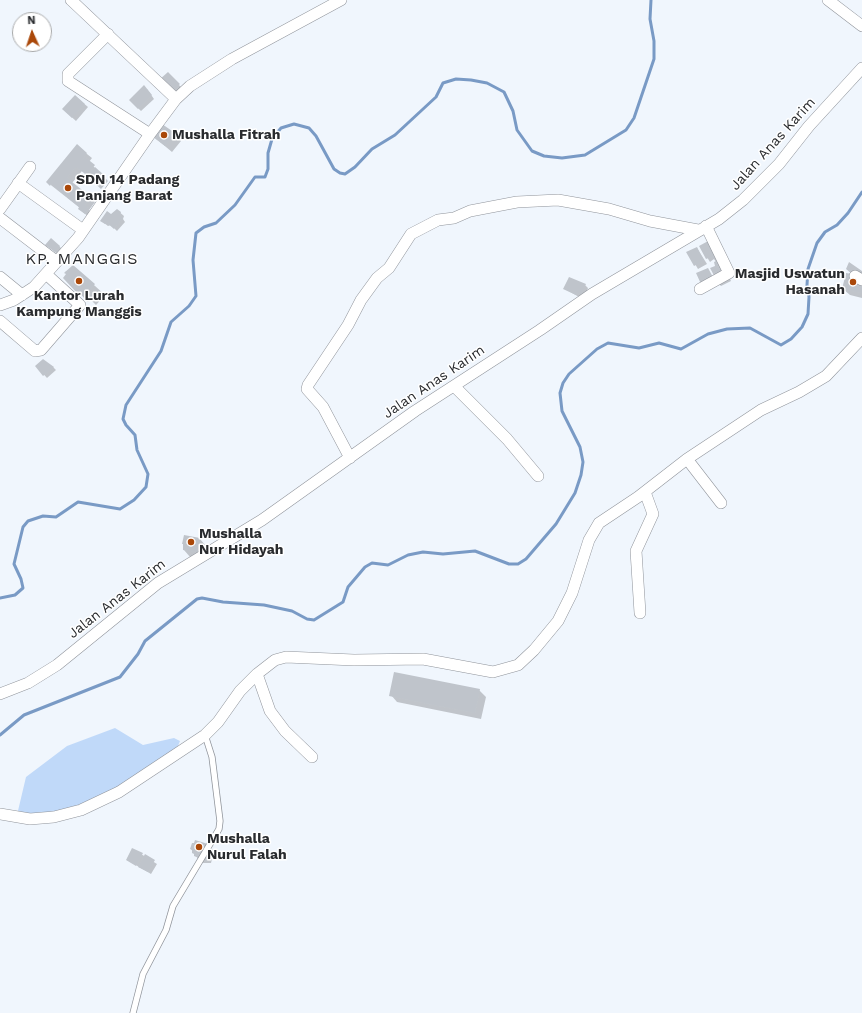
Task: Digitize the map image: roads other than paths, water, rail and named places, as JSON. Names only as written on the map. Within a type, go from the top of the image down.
[{"type":"street","points":[[71,0],[176,99]]},
{"type":"street","points":[[0,305],[14,300],[34,287],[78,238],[150,134],[176,99],[190,86],[232,60],[341,0]]},
{"type":"street","points":[[828,0],[862,26]]},
{"type":"street","points":[[108,34],[68,74],[68,81],[150,134]]},
{"type":"street","name":"Jalan Anas Karim","points":[[0,694],[28,683],[57,665],[158,583],[262,520],[415,411],[540,330],[592,294],[718,219],[748,195],[779,164],[809,126],[862,68]]},
{"type":"street","points":[[0,209],[30,167]]},
{"type":"street","points":[[18,183],[83,230]]},
{"type":"street","points":[[350,458],[322,407],[307,389],[308,385],[348,325],[361,300],[377,278],[389,268],[410,234],[438,220],[454,218],[470,211],[517,202],[558,200],[609,209],[650,222],[702,228],[729,274],[700,289]]},
{"type":"street","points":[[2,222],[56,261]]},
{"type":"street","points":[[0,321],[35,352],[41,350],[80,305],[46,274]]},
{"type":"street","points":[[0,277],[22,295]]},
{"type":"street","points":[[0,814],[30,819],[54,817],[81,810],[119,792],[205,735],[218,722],[240,691],[274,660],[286,657],[354,660],[422,660],[493,672],[518,665],[534,650],[558,621],[572,593],[589,540],[599,522],[645,492],[687,459],[761,410],[799,392],[826,376],[862,338]]},
{"type":"street","points":[[454,386],[512,444],[538,476]]},
{"type":"street","points":[[687,459],[721,503]]},
{"type":"street","points":[[640,613],[636,550],[653,514],[645,492]]},
{"type":"street","points":[[257,674],[270,711],[285,730],[312,757]]},
{"type":"lane","points":[[133,1013],[143,974],[164,934],[173,906],[219,829],[220,821],[212,757],[205,735]]},
{"type":"waterway","points":[[0,598],[15,595],[23,588],[21,579],[14,564],[23,527],[28,521],[43,516],[56,517],[78,502],[120,509],[134,500],[146,487],[148,474],[137,450],[135,435],[123,419],[126,405],[161,351],[171,322],[189,306],[196,296],[193,260],[196,233],[204,227],[216,223],[235,205],[255,177],[265,177],[268,169],[268,153],[272,139],[281,128],[294,124],[309,128],[316,136],[334,169],[345,174],[355,167],[372,149],[395,135],[436,97],[443,83],[456,79],[471,80],[487,83],[504,92],[513,111],[517,130],[532,151],[544,156],[562,158],[585,155],[626,130],[634,118],[654,59],[654,41],[650,19],[651,0]]},
{"type":"waterway","points":[[0,735],[24,715],[120,677],[138,654],[145,641],[197,599],[202,598],[223,602],[264,605],[292,611],[307,619],[314,620],[343,602],[348,587],[365,567],[372,563],[388,565],[408,555],[423,552],[443,554],[475,551],[509,564],[518,564],[526,559],[556,524],[575,493],[581,475],[583,462],[580,447],[562,411],[560,393],[563,383],[569,374],[597,349],[608,343],[639,348],[659,343],[681,349],[708,334],[727,329],[750,328],[781,345],[791,339],[802,327],[808,314],[808,269],[817,243],[825,232],[837,225],[848,213],[862,192]]},
{"type":"place","name":"Mushalla Fitrah","points":[[164,135]]},
{"type":"place","name":"SDN 14 Padang Panjang Barat","points":[[68,188]]},
{"type":"place","name":"Kantor Lurah Kampung Manggis","points":[[79,281]]},
{"type":"place","name":"Masjid Uswatun Hasanah","points":[[853,282]]},
{"type":"place","name":"Mushalla Nur Hidayah","points":[[191,542]]},
{"type":"place","name":"Mushalla Nurul Falah","points":[[199,847]]},
{"type":"district","name":"KP. MANGGIS","points":[[82,259]]}]
